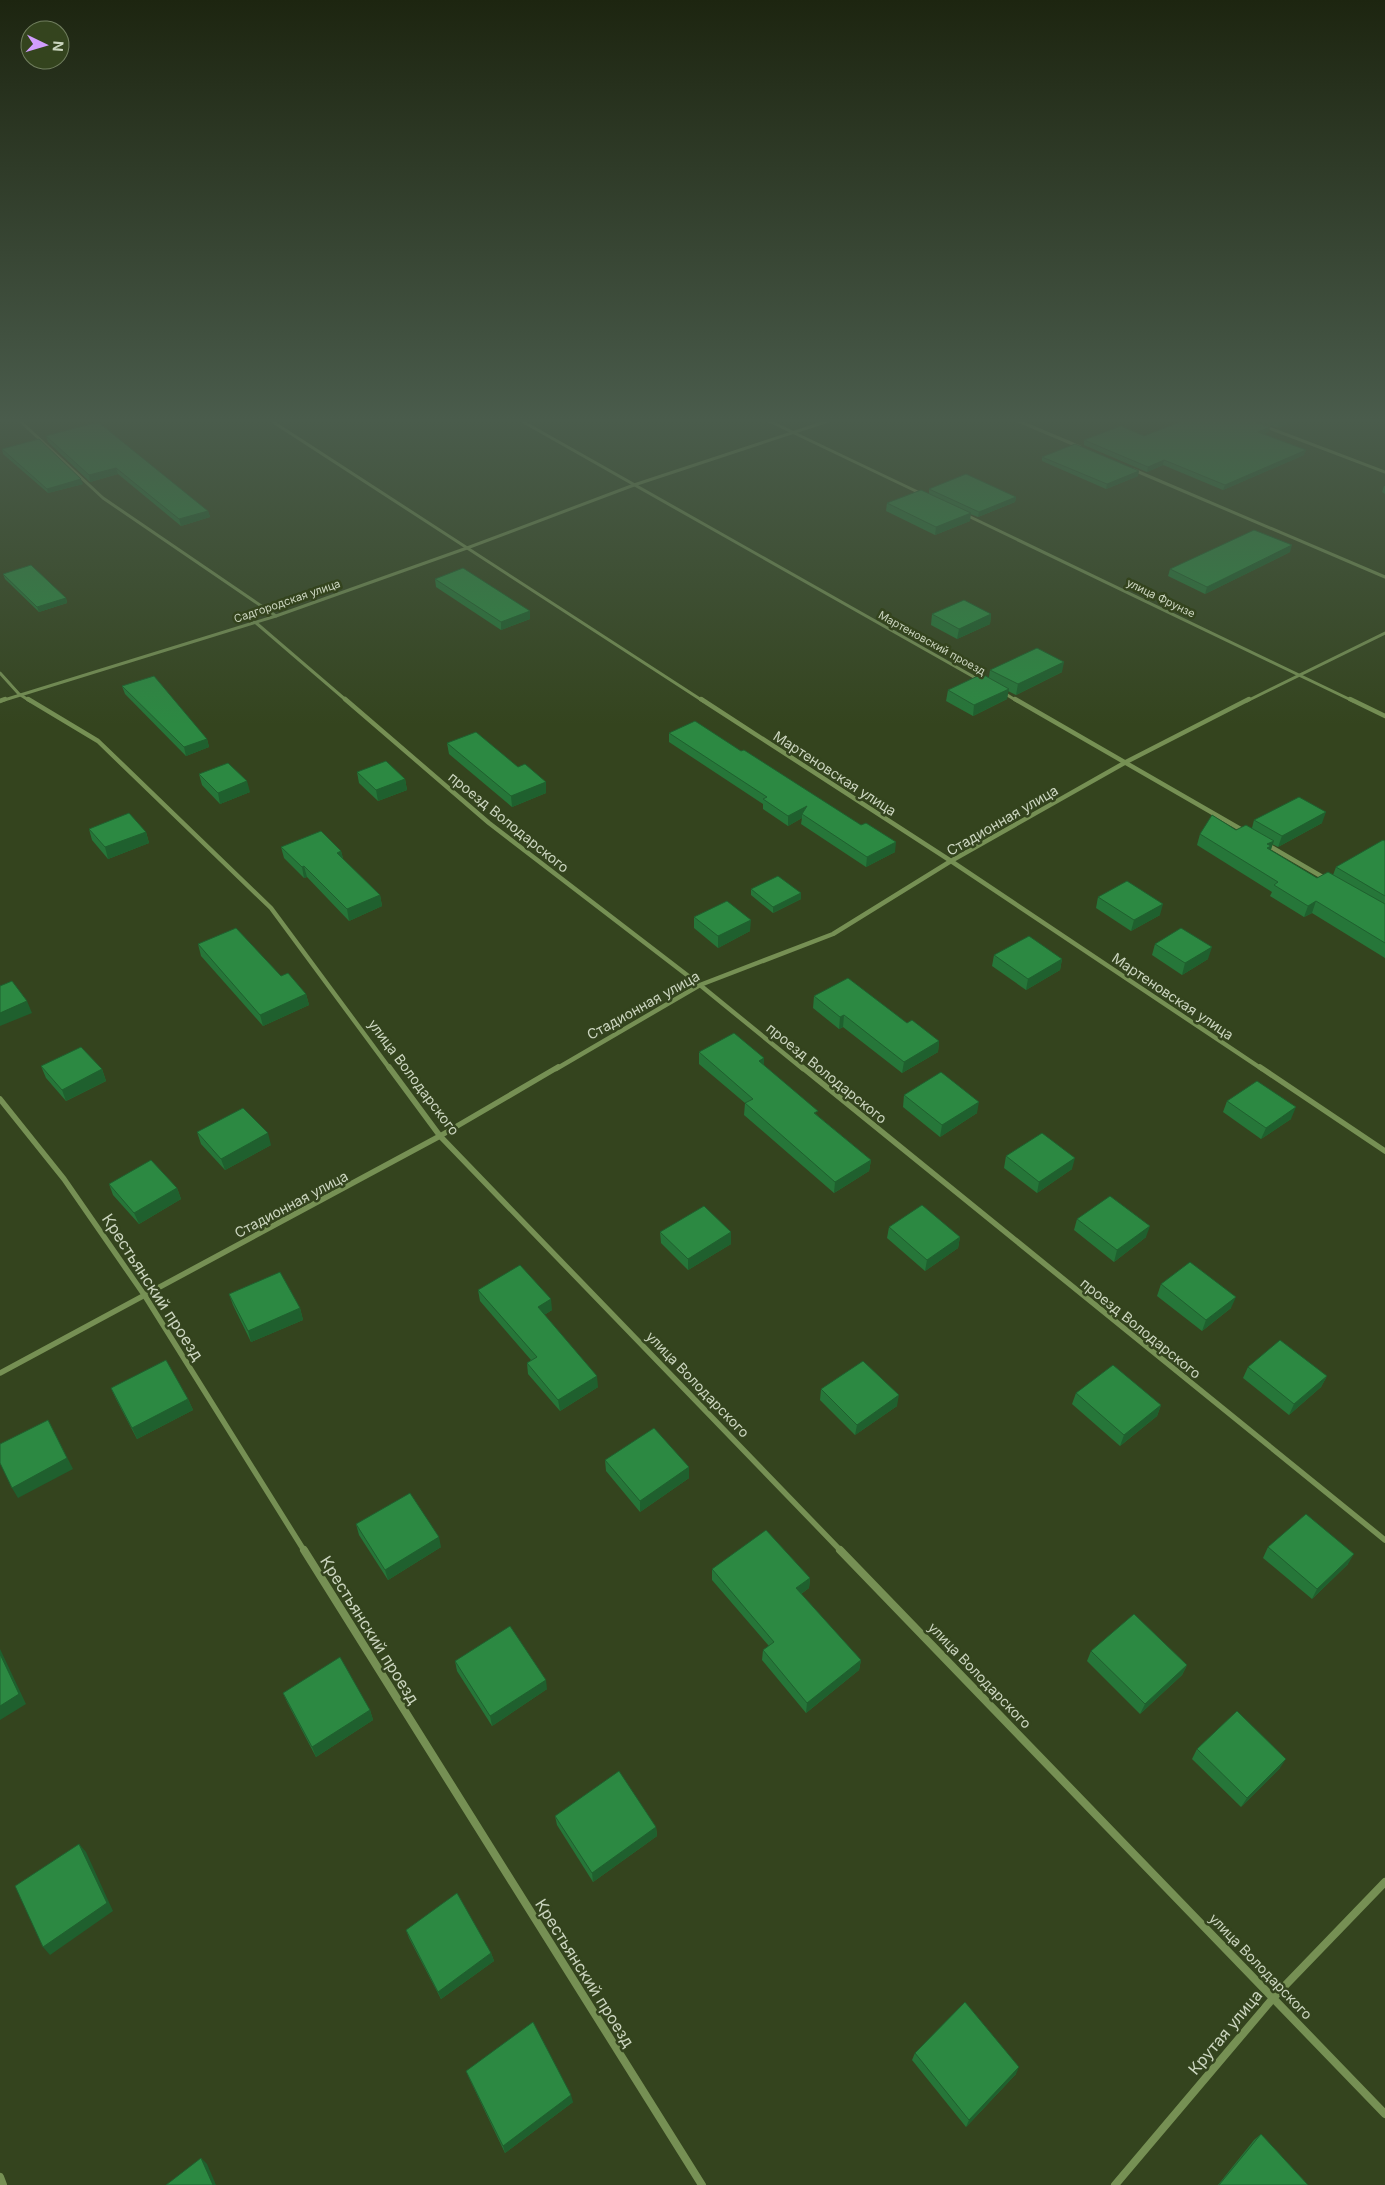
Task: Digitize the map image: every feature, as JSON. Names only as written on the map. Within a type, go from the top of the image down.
[{"type":"street","points":[[138,522],[276,616]]},
{"type":"street","name":"Мартеновская улица","points":[[427,522],[951,862],[1385,1151]]},
{"type":"street","name":"Садгородская улица","points":[[0,701],[276,616],[536,522]]},
{"type":"street","name":"Мартеновский проезд","points":[[700,522],[988,684]]},
{"type":"street","name":"улица Фрунзе","points":[[981,522],[1385,716]]},
{"type":"street","points":[[1255,522],[1385,577]]},
{"type":"street","name":"проезд Володарского","points":[[255,622],[489,823],[700,985],[1385,1540]]},
{"type":"street","name":"Стадионная улица","points":[[0,1373],[440,1136],[700,985],[834,934],[951,862],[1126,762],[1298,674],[1385,633]]},
{"type":"street","name":"улица Володарского","points":[[0,673],[19,694],[98,741],[271,908],[440,1136],[1385,2114]]},
{"type":"street","name":"Мартеновский проезд","points":[[996,689],[1251,835]]},
{"type":"street","points":[[1260,840],[1335,884]]},
{"type":"street","name":"Крестьянский проезд","points":[[0,1099],[64,1179],[144,1296],[702,2185]]},
{"type":"street","name":"Крутая улица","points":[[1115,2185],[1274,1997],[1385,1882]]},
{"type":"street","points":[[0,2177],[3,2185]]},
{"type":"building","points":[[926,522],[949,522],[936,527]]},
{"type":"building","points":[[1254,530],[1292,545],[1207,587],[1170,569]]},
{"type":"building","points":[[31,565],[66,598],[37,607],[3,574]]},
{"type":"building","points":[[463,568],[530,611],[501,622],[435,579]]},
{"type":"building","points":[[964,600],[991,614],[959,629],[932,614]]},
{"type":"building","points":[[1037,648],[1064,662],[1018,684],[990,670]]},
{"type":"building","points":[[982,674],[1009,689],[974,705],[948,690]]},
{"type":"building","points":[[154,676],[207,739],[184,747],[122,686]]},
{"type":"building","points":[[695,721],[861,825],[866,823],[896,842],[867,857],[802,814],[807,806],[788,816],[763,799],[767,797],[669,733]]},
{"type":"building","points":[[476,732],[518,767],[525,764],[546,782],[511,796],[447,743]]},
{"type":"building","points":[[386,761],[405,779],[376,790],[357,772]]},
{"type":"building","points":[[228,763],[247,781],[218,793],[199,774]]},
{"type":"building","points":[[1299,797],[1326,812],[1282,836],[1254,820]]},
{"type":"building","points":[[129,813],[146,832],[105,847],[89,829]]},
{"type":"building","points":[[1212,815],[1236,830],[1246,825],[1274,841],[1267,844],[1271,846],[1267,848],[1317,878],[1328,872],[1385,904],[1385,943],[1316,901],[1308,906],[1274,885],[1278,882],[1200,834]]},
{"type":"building","points":[[321,831],[341,851],[337,853],[380,895],[347,909],[304,866],[302,867],[281,847]]},
{"type":"building","points":[[1383,840],[1385,841],[1385,896],[1336,867]]},
{"type":"building","points":[[778,876],[801,893],[773,907],[751,889]]},
{"type":"building","points":[[1127,881],[1163,904],[1134,920],[1098,897]]},
{"type":"building","points":[[727,901],[751,920],[718,936],[694,917]]},
{"type":"building","points":[[236,928],[281,976],[288,973],[306,994],[260,1015],[198,944]]},
{"type":"building","points":[[1181,928],[1212,947],[1185,963],[1155,944]]},
{"type":"building","points":[[1029,936],[1062,959],[1028,979],[994,955]]},
{"type":"building","points":[[848,978],[907,1023],[912,1020],[939,1041],[904,1062],[844,1015],[840,1017],[814,996]]},
{"type":"building","points":[[12,981],[27,1001],[0,1013],[0,986]]},
{"type":"building","points":[[734,1033],[764,1058],[759,1061],[818,1111],[814,1113],[871,1160],[835,1182],[745,1103],[753,1099],[699,1052]]},
{"type":"building","points":[[81,1047],[102,1069],[62,1090],[41,1066]]},
{"type":"building","points":[[941,1072],[979,1102],[942,1125],[904,1095]]},
{"type":"building","points":[[1257,1081],[1296,1107],[1266,1128],[1227,1101]]},
{"type":"building","points":[[243,1108],[268,1133],[221,1159],[197,1132]]},
{"type":"building","points":[[1042,1133],[1075,1158],[1039,1182],[1006,1156]]},
{"type":"building","points":[[151,1160],[177,1188],[134,1213],[109,1184]]},
{"type":"building","points":[[1110,1196],[1150,1226],[1117,1250],[1077,1219]]},
{"type":"building","points":[[922,1205],[960,1237],[927,1260],[889,1227]]},
{"type":"building","points":[[704,1206],[731,1232],[688,1259],[660,1232]]},
{"type":"building","points":[[1190,1262],[1236,1297],[1206,1320],[1161,1284]]},
{"type":"building","points":[[520,1265],[551,1299],[538,1307],[597,1376],[558,1400],[527,1363],[537,1357],[478,1290]]},
{"type":"building","points":[[280,1272],[300,1308],[248,1331],[229,1294]]},
{"type":"building","points":[[1280,1340],[1327,1376],[1294,1404],[1248,1367]]},
{"type":"building","points":[[166,1360],[188,1399],[132,1428],[111,1388]]},
{"type":"building","points":[[863,1361],[899,1395],[857,1425],[821,1389]]},
{"type":"building","points":[[1113,1365],[1161,1405],[1124,1435],[1076,1393]]},
{"type":"building","points":[[48,1420],[67,1458],[12,1488],[0,1463],[0,1444]]},
{"type":"building","points":[[654,1428],[689,1467],[640,1501],[605,1460]]},
{"type":"building","points":[[410,1493],[439,1537],[385,1570],[356,1524]]},
{"type":"building","points":[[1306,1514],[1354,1554],[1317,1589],[1268,1547]]},
{"type":"building","points":[[766,1530],[810,1578],[796,1588],[861,1660],[807,1703],[763,1650],[774,1642],[712,1569]]},
{"type":"building","points":[[1134,1614],[1187,1665],[1145,1704],[1091,1651]]},
{"type":"building","points":[[510,1626],[546,1680],[490,1716],[455,1661]]},
{"type":"building","points":[[0,1654],[19,1694],[0,1706]]},
{"type":"building","points":[[340,1657],[370,1710],[312,1747],[283,1693]]},
{"type":"building","points":[[1237,1711],[1286,1759],[1247,1798],[1197,1749]]},
{"type":"building","points":[[619,1771],[656,1827],[592,1873],[555,1816]]},
{"type":"building","points":[[79,1844],[107,1903],[43,1947],[15,1886]]},
{"type":"building","points":[[457,1893],[491,1953],[438,1992],[406,1930]]},
{"type":"building","points":[[965,2002],[1019,2067],[969,2120],[915,2053]]},
{"type":"building","points":[[533,2022],[571,2095],[503,2146],[466,2071]]},
{"type":"building","points":[[1261,2134],[1308,2185],[1219,2185]]},
{"type":"building","points":[[201,2158],[213,2185],[166,2185]]}]
